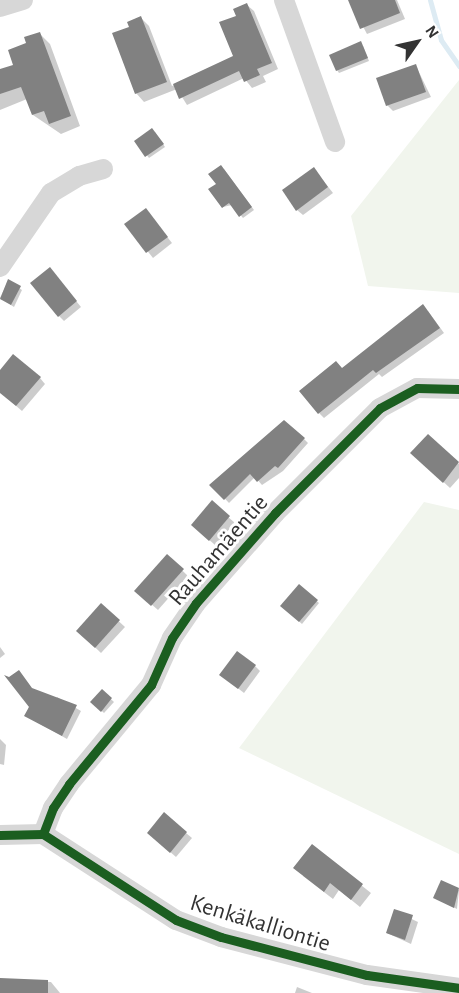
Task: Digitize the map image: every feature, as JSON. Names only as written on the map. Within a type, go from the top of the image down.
[{"type":"street","points":[[0,7],[23,0]]},
{"type":"street","points":[[284,0],[334,142]]},
{"type":"street","points":[[0,267],[51,193],[79,176],[104,169]]},
{"type":"street","name":"Rauhamäentie","points":[[43,834],[53,808],[69,784],[151,685],[172,638],[196,603],[275,513],[380,408],[417,388],[459,389]]},
{"type":"street","points":[[0,835],[43,834]]},
{"type":"street","name":"Kenkäkalliontie","points":[[43,834],[176,920],[221,937],[367,975],[459,988]]},
{"type":"shaded area","points":[[459,80],[459,293],[368,286],[351,216]]},
{"type":"shaded area","points":[[424,502],[459,510],[459,854],[239,748]]},
{"type":"building","points":[[348,0],[395,0],[400,13],[360,29]]},
{"type":"building","points":[[247,3],[272,63],[257,69],[260,75],[244,82],[239,71],[179,99],[173,84],[233,56],[219,22],[236,16],[233,9]]},
{"type":"building","points":[[141,16],[167,82],[135,94],[112,33],[129,27],[127,22]]},
{"type":"building","points":[[40,32],[71,116],[49,124],[44,111],[32,115],[21,87],[0,94],[0,69],[13,65],[8,50],[26,43],[24,37]]},
{"type":"building","points":[[361,41],[368,58],[336,71],[329,55]]},
{"type":"building","points":[[416,64],[426,92],[386,106],[376,78]]},
{"type":"building","points":[[152,128],[164,144],[145,157],[134,141]]},
{"type":"building","points":[[221,165],[252,207],[239,217],[229,203],[222,208],[208,189],[216,184],[208,174]]},
{"type":"building","points":[[314,167],[328,187],[296,211],[282,190]]},
{"type":"building","points":[[146,208],[168,237],[146,253],[124,224]]},
{"type":"building","points":[[50,267],[77,301],[58,317],[30,283]]},
{"type":"building","points":[[8,279],[21,286],[11,305],[0,299]]},
{"type":"building","points":[[423,304],[440,328],[376,373],[373,370],[318,414],[299,391],[336,361],[342,368]]},
{"type":"building","points":[[13,354],[41,377],[16,406],[0,393],[0,370]]},
{"type":"building","points":[[284,420],[305,438],[278,468],[275,466],[257,482],[250,474],[224,500],[209,485]]},
{"type":"building","points":[[428,434],[459,462],[443,483],[410,453]]},
{"type":"building","points":[[212,500],[230,516],[209,541],[191,525]]},
{"type":"building","points":[[167,554],[184,569],[151,606],[134,591]]},
{"type":"building","points":[[299,584],[318,600],[299,622],[280,606]]},
{"type":"building","points":[[101,603],[120,620],[95,648],[76,631]]},
{"type":"building","points":[[237,651],[256,665],[238,689],[219,675]]},
{"type":"building","points":[[19,670],[32,688],[77,705],[62,736],[24,716],[29,707],[4,675],[9,677]]},
{"type":"building","points":[[102,689],[112,698],[101,712],[90,702]]},
{"type":"building","points":[[164,812],[187,832],[170,853],[147,833]]},
{"type":"building","points":[[312,844],[363,884],[351,900],[330,883],[324,892],[293,868]]},
{"type":"building","points":[[441,880],[459,888],[454,908],[433,898]]},
{"type":"building","points":[[394,909],[413,915],[405,940],[386,933]]},
{"type":"building","points":[[0,978],[48,980],[48,993],[0,993]]},
{"type":"waterway","points":[[430,0],[441,40],[459,66]]},
{"type":"cycle path","points":[[43,834],[53,808],[69,784],[151,685],[172,638],[196,603],[275,513],[380,408],[417,388],[459,389]]},
{"type":"cycle path","points":[[0,835],[43,834],[176,920],[221,937],[367,975],[459,988]]}]
